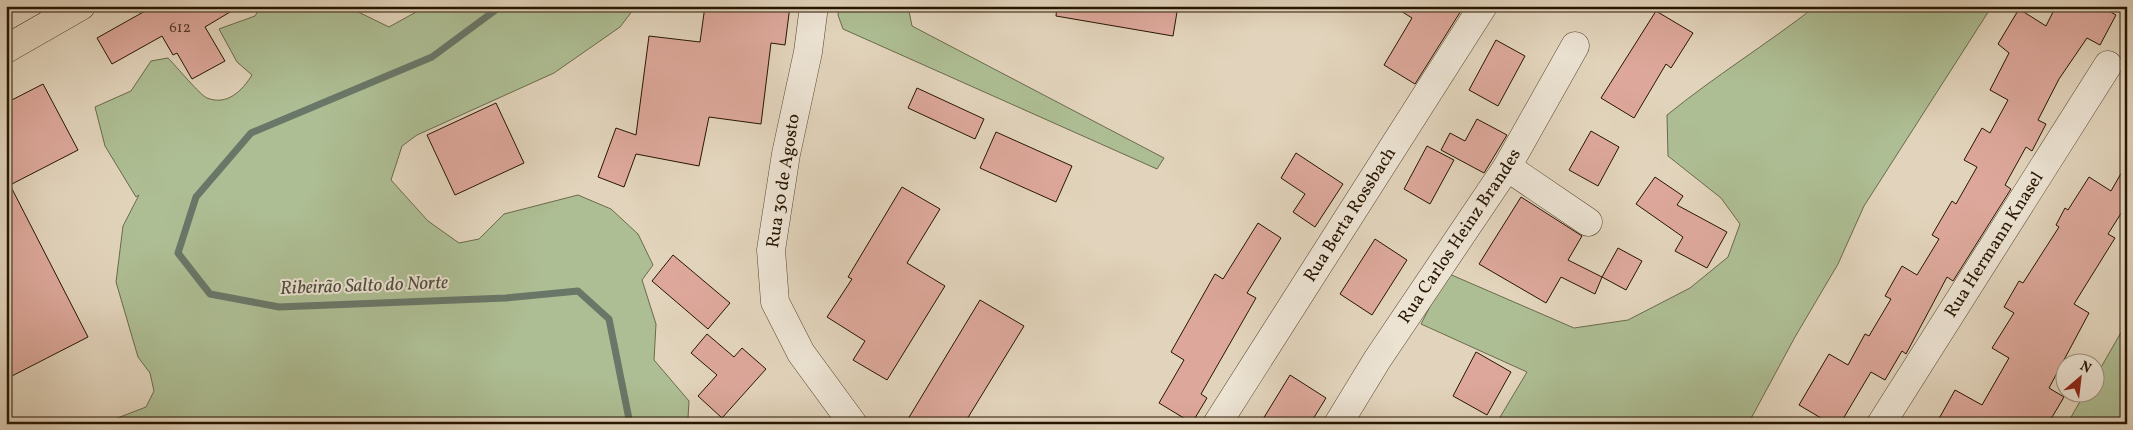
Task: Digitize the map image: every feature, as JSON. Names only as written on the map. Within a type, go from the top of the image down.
[{"type":"main road","points":[[6,49],[81,6]]},
{"type":"street","name":"Rua 30 de Agosto","points":[[814,6],[808,52],[786,154],[771,250],[775,302],[801,353],[853,424]]},
{"type":"street","name":"Rua Berta Rossbach","points":[[1217,424],[1483,6]]},
{"type":"street","name":"Rua Carlos Heinz Brandes","points":[[1338,424],[1377,360],[1507,167],[1575,46]]},
{"type":"street","name":"Rua Hermann Knasel","points":[[1881,424],[2108,65]]},
{"type":"street","points":[[1507,167],[1588,222]]},
{"type":"green space","points":[[261,6],[346,6],[389,27],[427,6],[636,6],[620,27],[554,73],[417,135],[402,146],[391,180],[428,221],[459,243],[479,239],[504,214],[578,195],[611,209],[638,234],[653,265],[642,280],[656,324],[654,360],[689,401],[688,418],[692,424],[102,424],[146,407],[154,391],[150,373],[138,357],[116,282],[123,226],[139,195],[136,197],[105,146],[95,107],[131,91],[151,61],[168,58],[207,98],[221,100],[233,95],[244,86],[252,75],[237,62],[219,29],[255,16]]},
{"type":"green space","points":[[839,6],[908,6],[912,26],[1164,158],[1157,169],[843,29],[838,15]]},
{"type":"green space","points":[[1816,6],[1992,6],[1864,206],[1838,264],[1795,337],[1748,424],[1496,424],[1527,372],[1421,324],[1447,273],[1574,328],[1628,320],[1690,288],[1728,257],[1740,224],[1721,198],[1668,156],[1667,115]]},
{"type":"green space","points":[[2127,322],[2127,424],[2067,424],[2080,402],[2106,402],[2106,359]]},
{"type":"building","points":[[154,6],[240,6],[205,27],[225,61],[192,79],[177,53],[173,55],[162,36],[112,64],[97,38]]},
{"type":"building","points":[[705,6],[790,6],[785,45],[771,43],[761,124],[709,117],[699,166],[636,154],[624,187],[598,177],[616,128],[636,135],[649,36],[700,42]]},
{"type":"building","points":[[1057,6],[1178,6],[1173,36],[1056,16]]},
{"type":"building","points":[[1393,6],[1464,6],[1415,84],[1384,65],[1412,18]]},
{"type":"building","points":[[2056,6],[2100,6],[2116,15],[2100,45],[2087,38],[2059,79],[2038,120],[2046,124],[2032,151],[2026,147],[2005,185],[2011,189],[1953,281],[1947,277],[1906,354],[1902,351],[1885,380],[1871,372],[1840,424],[1831,424],[1799,405],[1829,354],[1848,365],[1865,334],[1869,336],[1891,299],[1885,296],[1902,266],[1917,275],[1939,239],[1932,235],[1952,201],[1956,204],[1977,167],[1964,160],[1982,128],[1990,133],[2008,100],[1990,90],[2009,53],[1998,44],[2019,9],[2046,26]]},
{"type":"building","points":[[1656,11],[1693,33],[1671,68],[1666,64],[1634,118],[1601,98]]},
{"type":"building","points":[[1496,40],[1525,56],[1498,106],[1469,90]]},
{"type":"building","points":[[43,84],[78,150],[10,185],[88,337],[6,379],[6,103]]},
{"type":"building","points":[[917,88],[984,119],[975,139],[908,108]]},
{"type":"building","points":[[496,103],[524,163],[455,195],[427,135]]},
{"type":"building","points":[[1477,119],[1507,135],[1484,173],[1441,150],[1450,133],[1465,141]]},
{"type":"building","points":[[1591,131],[1619,147],[1598,186],[1569,170]]},
{"type":"building","points":[[996,132],[1072,166],[1056,202],[980,168]]},
{"type":"building","points":[[1427,146],[1454,160],[1430,204],[1404,189]]},
{"type":"building","points":[[1296,153],[1343,184],[1315,227],[1293,212],[1305,194],[1281,178]]},
{"type":"building","points":[[2127,163],[2127,204],[2108,234],[2115,238],[2074,304],[2089,313],[2068,352],[2056,352],[2056,375],[2049,388],[2056,392],[2056,402],[2061,402],[2048,424],[1936,424],[1955,390],[1982,405],[2009,358],[1992,348],[2014,313],[2004,307],[2019,281],[2023,283],[2059,227],[2056,225],[2065,208],[2068,210],[2089,177],[2111,191]]},
{"type":"building","points":[[1655,177],[1683,196],[1677,205],[1727,232],[1707,268],[1675,251],[1683,237],[1636,204]]},
{"type":"building","points":[[902,187],[940,209],[907,263],[945,286],[887,380],[853,360],[865,341],[827,317],[852,279],[848,277]]},
{"type":"building","points":[[1521,197],[1582,236],[1568,260],[1602,277],[1595,294],[1561,277],[1546,303],[1479,264]]},
{"type":"building","points":[[1258,223],[1281,238],[1247,293],[1256,298],[1201,394],[1207,398],[1192,423],[1159,403],[1184,360],[1171,352],[1215,274],[1223,279]]},
{"type":"building","points":[[1375,239],[1407,260],[1372,315],[1340,294]]},
{"type":"building","points":[[1618,248],[1642,261],[1626,290],[1602,277]]},
{"type":"building","points":[[673,255],[730,303],[708,329],[652,281]]},
{"type":"building","points":[[980,300],[1024,326],[964,424],[905,424]]},
{"type":"building","points":[[707,334],[734,357],[742,348],[766,369],[722,418],[698,396],[717,375],[691,353]]},
{"type":"building","points":[[1476,352],[1511,372],[1487,415],[1453,396]]},
{"type":"building","points":[[1290,375],[1326,398],[1310,424],[1260,424]]},
{"type":"waterway","name":"Ribeirão Salto do Norte","points":[[501,6],[432,57],[251,133],[196,197],[178,253],[210,294],[279,307],[506,298],[578,291],[609,319],[630,424]]}]
